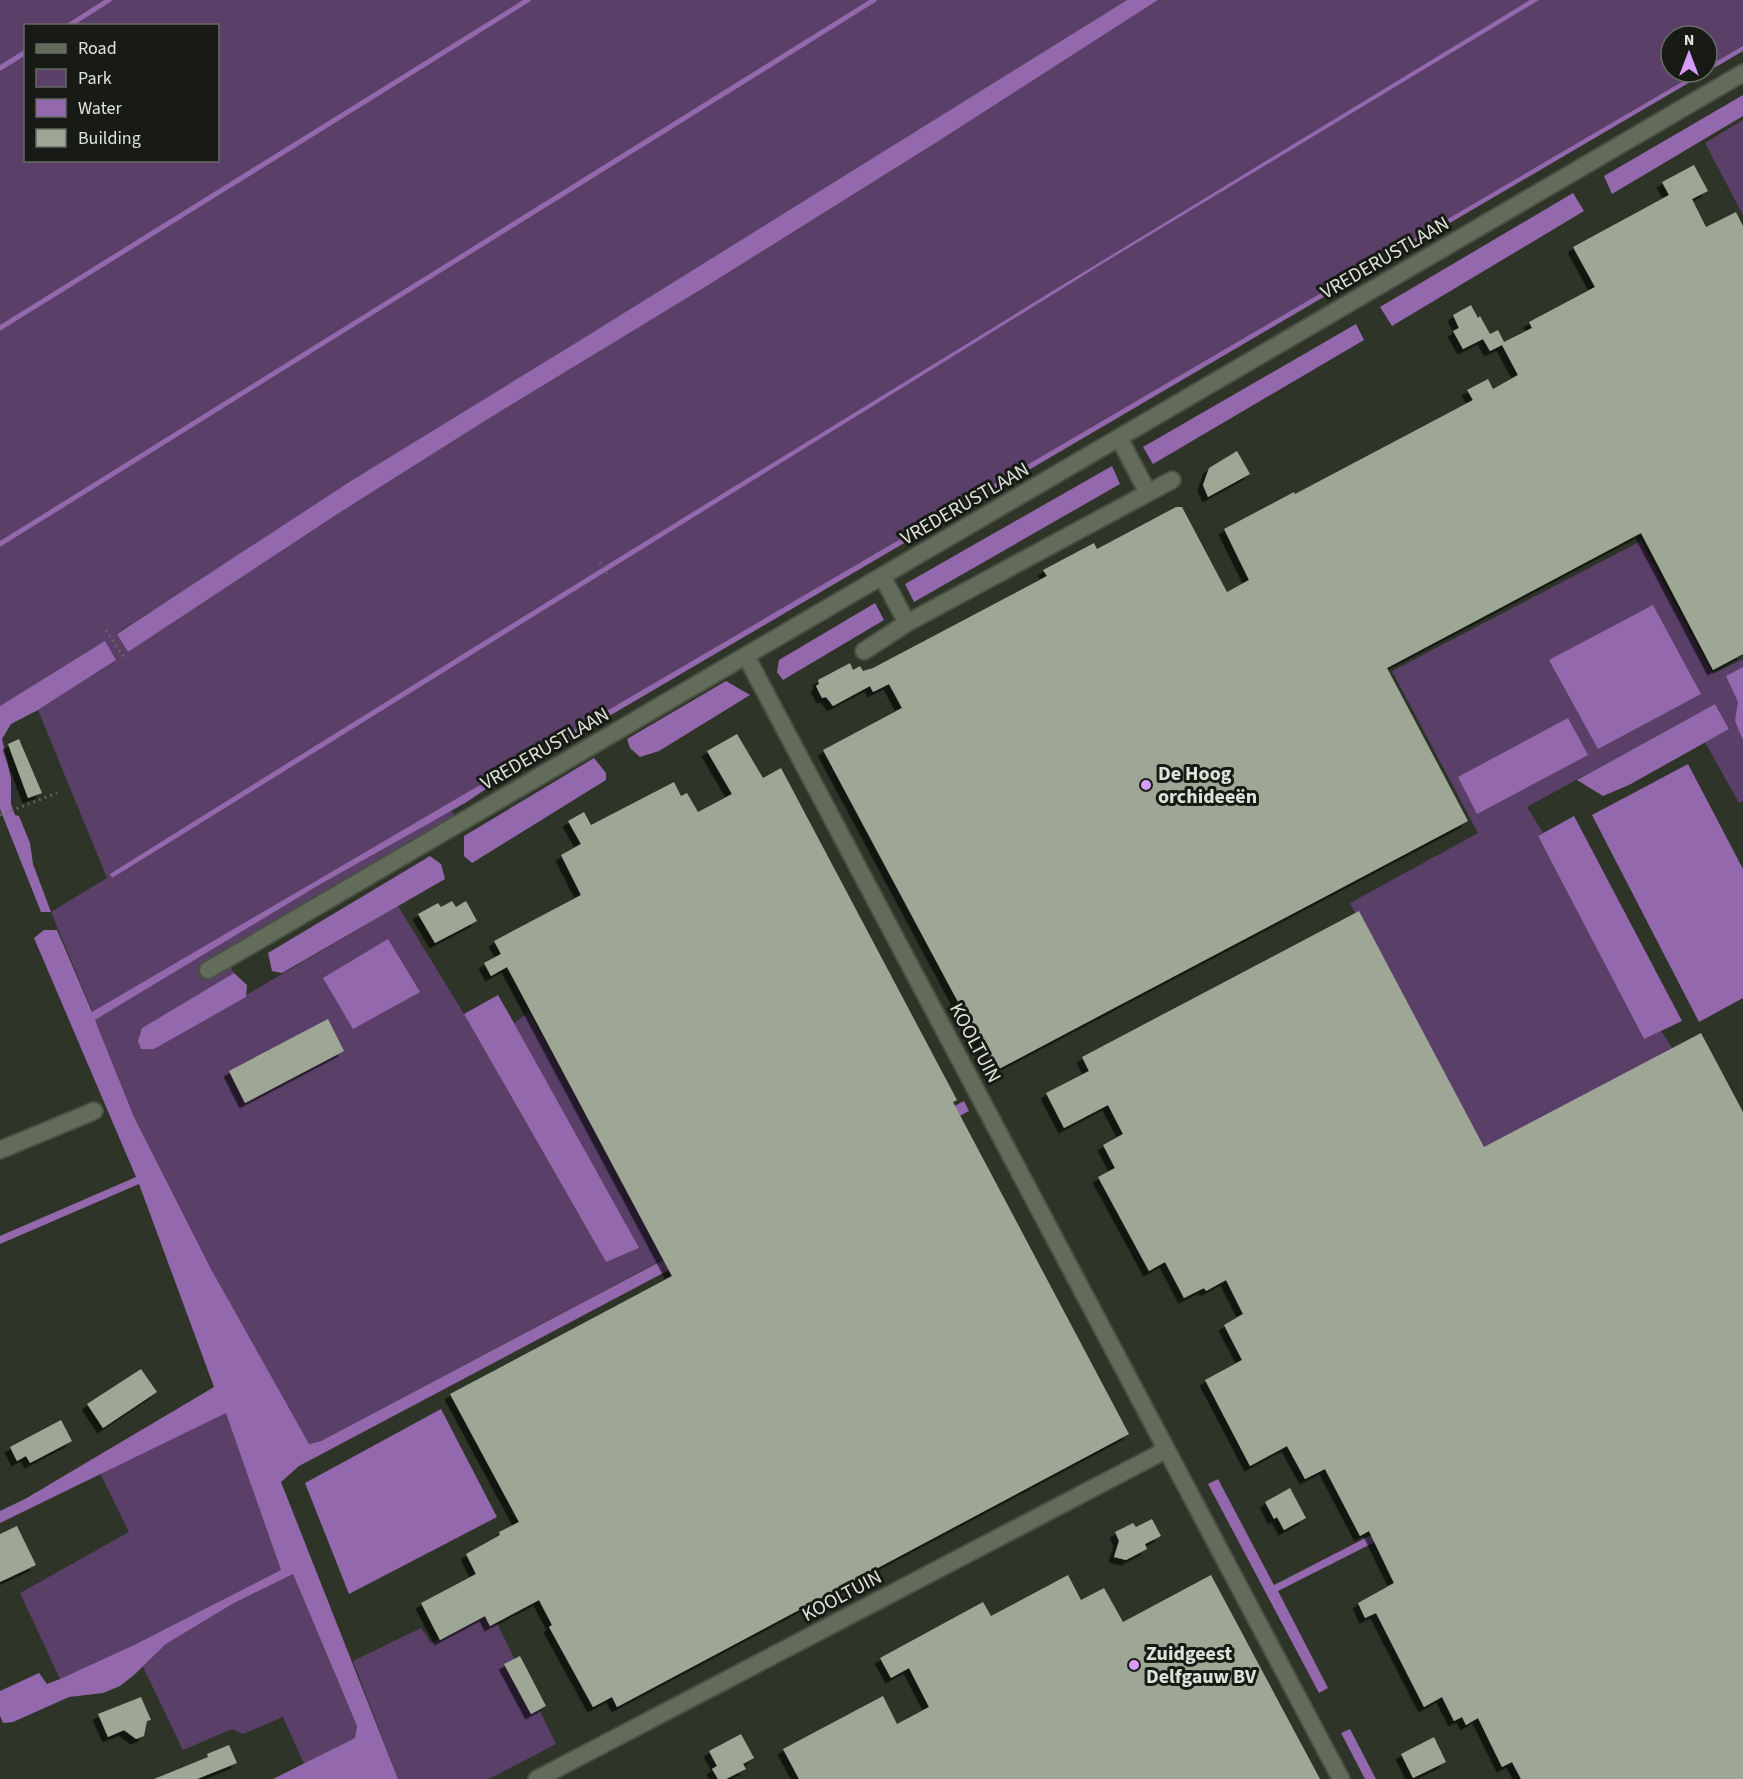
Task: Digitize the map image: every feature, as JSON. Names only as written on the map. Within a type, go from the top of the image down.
[{"type":"street","name":"VREDERUSTLAAN","points":[[208,970],[1743,74]]},
{"type":"street","points":[[1119,438],[1148,493]]},
{"type":"street","points":[[864,651],[907,623],[1172,480]]},
{"type":"street","points":[[882,576],[907,623]]},
{"type":"street","name":"KOOLTUIN","points":[[746,656],[1341,1779]]},
{"type":"street","points":[[0,1150],[94,1111]]},
{"type":"street","name":"KOOLTUIN","points":[[537,1779],[1166,1450]]},
{"type":"path","points":[[600,562],[608,574]]},
{"type":"path","points":[[106,630],[125,659]]},
{"type":"path","points":[[1,815],[57,794]]},
{"type":"green space","points":[[0,0],[1127,0],[566,349],[117,633],[128,652],[339,513],[937,142],[1158,0],[1743,0],[1743,48],[1719,62],[1719,24],[1659,24],[1659,84],[1680,84],[93,1013],[51,912],[107,878],[38,710],[116,660],[20,695],[0,706]]},
{"type":"green space","points":[[1743,120],[1743,215],[1705,143]]},
{"type":"green space","points":[[1641,541],[1713,674],[1743,659],[1743,801],[1739,803],[1705,742],[1729,729],[1715,704],[1527,807],[1543,833],[1538,836],[1644,1039],[1661,1031],[1677,1055],[1482,1152],[1350,903],[1478,833],[1392,671]]},
{"type":"green space","points":[[451,810],[456,818],[230,966],[234,973],[142,1028],[141,1048],[154,1049],[398,906],[464,1014],[606,1262],[638,1248],[514,1023],[529,1012],[666,1258],[321,1441],[308,1444],[211,1269],[134,1117],[95,1020],[319,885]]},
{"type":"green space","points":[[227,1412],[281,1570],[136,1644],[60,1679],[20,1593],[129,1532],[100,1473]]},
{"type":"green space","points":[[293,1574],[357,1726],[355,1738],[304,1764],[283,1717],[243,1734],[232,1729],[183,1750],[143,1667],[166,1644],[234,1603]]},
{"type":"green space","points":[[492,1613],[556,1744],[489,1779],[398,1779],[353,1661],[421,1628],[431,1643]]},
{"type":"water","points":[[1127,0],[1158,0],[937,142],[339,513],[128,652],[117,634],[351,481]]},
{"type":"water","points":[[1530,0],[1539,0],[1105,262],[112,878],[110,874],[464,654]]},
{"type":"water","points":[[1743,46],[1743,51],[1719,65],[1719,60]]},
{"type":"water","points":[[1678,84],[1687,84],[495,783],[465,803],[319,885],[95,1020],[134,1117],[211,1269],[309,1444],[321,1441],[964,1101],[969,1111],[299,1466],[281,1482],[398,1779],[273,1779],[355,1738],[357,1726],[293,1574],[234,1603],[166,1644],[120,1686],[103,1693],[69,1697],[13,1722],[3,1723],[0,1716],[0,1691],[39,1673],[47,1684],[60,1679],[136,1644],[281,1570],[226,1413],[0,1523],[0,1511],[25,1499],[214,1387],[139,1184],[0,1244],[0,1236],[136,1177],[34,938],[44,930],[57,930],[92,1012]]},
{"type":"water","points":[[1743,95],[1743,116],[1612,194],[1604,176]]},
{"type":"water","points":[[1573,193],[1584,211],[1392,326],[1380,307]]},
{"type":"water","points":[[1356,324],[1364,340],[1153,464],[1143,447]]},
{"type":"water","points":[[1112,466],[1120,484],[914,602],[905,584]]},
{"type":"water","points":[[875,603],[884,620],[783,680],[777,672],[779,660]]},
{"type":"water","points":[[1653,605],[1701,694],[1598,749],[1549,660]]},
{"type":"water","points":[[105,641],[116,660],[38,710],[11,724],[2,739],[11,778],[11,804],[15,815],[19,816],[30,843],[33,864],[51,912],[41,912],[0,809],[0,706]]},
{"type":"water","points":[[1743,667],[1743,740],[1735,721],[1738,702],[1726,676]]},
{"type":"water","points":[[726,681],[750,695],[659,751],[640,757],[630,748],[627,739]]},
{"type":"water","points":[[1715,704],[1729,729],[1629,785],[1603,796],[1577,780]]},
{"type":"water","points":[[1568,718],[1588,755],[1477,814],[1458,777]]},
{"type":"water","points":[[594,758],[606,773],[606,780],[472,863],[464,856],[464,836]]},
{"type":"water","points":[[1688,764],[1743,869],[1743,998],[1699,1022],[1592,815]]},
{"type":"water","points":[[1574,816],[1682,1021],[1644,1039],[1538,836]]},
{"type":"water","points":[[430,856],[441,864],[445,879],[282,973],[272,971],[268,953]]},
{"type":"water","points":[[388,939],[420,992],[353,1029],[323,978]]},
{"type":"water","points":[[234,973],[247,985],[246,997],[154,1049],[141,1049],[138,1041],[142,1028]]},
{"type":"water","points":[[498,995],[639,1248],[606,1262],[464,1014]]},
{"type":"water","points":[[1743,1344],[1743,1356],[1278,1591],[1328,1688],[1319,1693],[1208,1484],[1218,1479],[1274,1585]]},
{"type":"water","points":[[441,1409],[497,1517],[349,1594],[305,1483]]},
{"type":"water","points":[[1350,1729],[1376,1779],[1365,1779],[1341,1733]]},
{"type":"building","name":"De Hoog orchideeën","points":[[1694,165],[1708,191],[1692,199],[1706,227],[1736,212],[1743,226],[1743,654],[1713,670],[1641,533],[1387,668],[1468,821],[995,1071],[823,750],[902,708],[889,684],[873,692],[870,686],[833,706],[826,697],[822,698],[816,686],[819,684],[818,680],[850,663],[853,670],[860,666],[863,671],[873,668],[1047,576],[1043,570],[1094,543],[1097,549],[1176,507],[1182,507],[1227,592],[1249,580],[1224,529],[1473,400],[1467,390],[1488,379],[1493,389],[1518,375],[1502,345],[1490,351],[1483,339],[1463,349],[1453,331],[1459,328],[1453,315],[1471,305],[1490,334],[1498,330],[1504,342],[1532,328],[1529,322],[1595,287],[1573,247],[1669,195],[1662,182]]},
{"type":"building","points":[[1237,451],[1250,474],[1208,497],[1203,485],[1209,468]]},
{"type":"building","points":[[737,734],[763,778],[781,768],[957,1100],[953,1102],[1129,1434],[617,1707],[612,1697],[593,1707],[549,1627],[552,1625],[539,1600],[490,1626],[485,1616],[440,1640],[421,1603],[476,1574],[466,1554],[519,1522],[450,1394],[672,1276],[507,967],[491,976],[484,963],[501,954],[494,941],[581,895],[561,855],[581,844],[568,821],[584,812],[591,825],[674,782],[681,796],[687,793],[698,812],[732,794],[707,751]]},
{"type":"building","points":[[19,739],[42,793],[28,798],[8,744]]},
{"type":"building","points":[[452,901],[456,907],[466,901],[477,921],[435,943],[418,914],[438,903],[441,907]]},
{"type":"building","points":[[1359,911],[1484,1147],[1701,1033],[1743,1112],[1743,1779],[1521,1779],[1512,1762],[1502,1767],[1478,1718],[1466,1725],[1462,1717],[1454,1721],[1442,1697],[1424,1707],[1376,1613],[1365,1618],[1358,1603],[1394,1583],[1369,1531],[1360,1536],[1325,1469],[1305,1479],[1287,1446],[1250,1466],[1205,1380],[1242,1360],[1224,1325],[1243,1314],[1226,1280],[1206,1291],[1204,1288],[1184,1298],[1165,1262],[1149,1271],[1098,1177],[1115,1168],[1103,1145],[1123,1134],[1108,1105],[1064,1128],[1046,1093],[1089,1071],[1082,1057]]},
{"type":"building","points":[[328,1019],[344,1051],[245,1103],[229,1071]]},
{"type":"building","points":[[141,1369],[157,1392],[103,1428],[87,1404]]},
{"type":"building","points":[[61,1420],[72,1441],[30,1463],[26,1456],[17,1461],[10,1447]]},
{"type":"building","points":[[1290,1488],[1306,1518],[1284,1530],[1277,1517],[1274,1519],[1265,1502]]},
{"type":"building","points":[[1152,1519],[1161,1536],[1145,1544],[1147,1549],[1126,1560],[1114,1557],[1119,1541],[1115,1532],[1133,1523],[1136,1527]]},
{"type":"building","points":[[17,1526],[36,1565],[0,1582],[0,1534]]},
{"type":"building","name":"Zuidgeest Delfgauw BV","points":[[1068,1575],[1081,1600],[1104,1588],[1123,1622],[1211,1575],[1320,1779],[799,1779],[783,1749],[883,1696],[897,1724],[929,1707],[909,1668],[891,1678],[880,1658],[983,1602],[991,1616]]},
{"type":"building","points":[[520,1656],[546,1706],[531,1714],[504,1664]]},
{"type":"building","points":[[141,1697],[151,1720],[147,1721],[144,1736],[136,1739],[124,1730],[108,1737],[98,1714]]},
{"type":"building","points":[[741,1734],[754,1758],[743,1764],[746,1769],[726,1779],[718,1779],[712,1769],[717,1766],[709,1751]]},
{"type":"building","points":[[1434,1737],[1446,1762],[1413,1778],[1401,1754]]},
{"type":"building","points":[[229,1745],[237,1763],[197,1779],[154,1779],[208,1757],[207,1754]]},
{"type":"waterway","points":[[71,24],[109,0]]},
{"type":"waterway","points":[[0,328],[528,0]]},
{"type":"waterway","points":[[0,544],[874,0]]},
{"type":"waterway","points":[[0,68],[24,53]]},
{"type":"place","name":"De Hoog orchideeën","points":[[1146,785]]},
{"type":"place","name":"Zuidgeest Delfgauw BV","points":[[1134,1665]]}]
